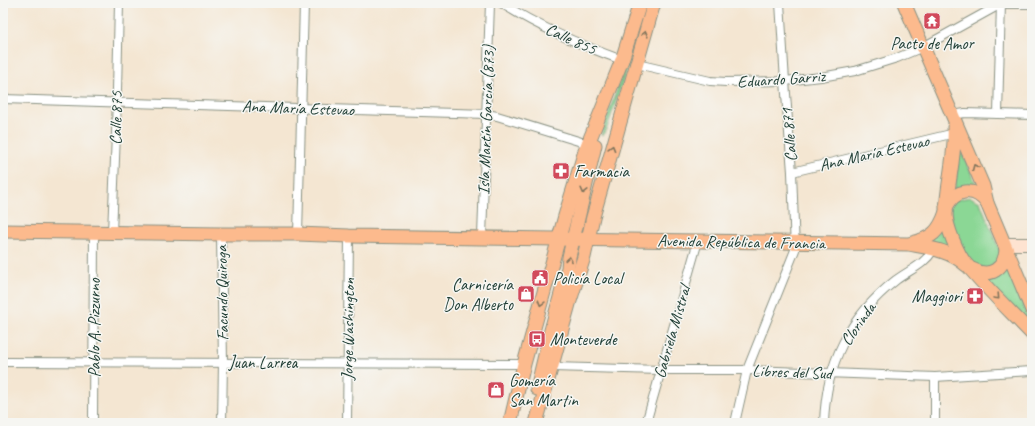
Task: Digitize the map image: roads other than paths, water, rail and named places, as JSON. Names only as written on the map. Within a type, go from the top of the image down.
[{"type":"main road","points":[[529,423],[550,334],[568,268],[573,239],[597,138],[640,3]]},
{"type":"main road","points":[[536,423],[569,304],[584,257],[595,209],[654,3]]},
{"type":"main road","points":[[904,3],[983,186],[987,203],[1032,310]]},
{"type":"main road","points":[[510,423],[524,364],[559,239],[588,144],[622,60]]},
{"type":"main road","points":[[953,117],[955,133],[954,154],[946,210],[946,219],[952,236],[968,267],[1032,334]]},
{"type":"main road","points":[[946,210],[951,200],[956,195],[964,192],[976,194],[987,203]]},
{"type":"main road","name":"Avenida República de Francia","points":[[908,244],[931,236],[940,225],[946,210]]},
{"type":"main road","name":"Avenida República de Francia","points":[[3,231],[298,234],[908,244],[947,252],[960,259],[968,267]]},
{"type":"main road","points":[[1005,246],[1032,244]]},
{"type":"main road","points":[[968,267],[984,274],[994,271],[1002,264],[1006,255],[1005,246]]},
{"type":"street","name":"Calle 875","points":[[112,233],[119,3]]},
{"type":"street","points":[[298,234],[304,3]]},
{"type":"street","name":"Isla Martín García (873)","points":[[482,237],[490,3]]},
{"type":"street","name":"Calle 855","points":[[501,3],[520,15],[561,36],[588,48],[622,60]]},
{"type":"street","name":"Calle 871","points":[[735,423],[747,370],[793,255],[795,242],[792,172],[784,81],[780,3]]},
{"type":"street","points":[[998,114],[1001,4],[1032,4]]},
{"type":"street","name":"Eduardo Garriz","points":[[637,64],[710,81],[738,83],[784,81],[821,77],[855,71],[882,64],[923,47],[1001,4]]},
{"type":"street","name":"Ana María Estevao","points":[[3,99],[487,114],[588,144]]},
{"type":"street","points":[[953,117],[965,113],[1032,115]]},
{"type":"street","name":"Ana María Estevao","points":[[792,172],[955,133]]},
{"type":"street","name":"Pablo A. Pizzurno","points":[[93,423],[94,232]]},
{"type":"street","name":"Facundo Quiroga","points":[[221,234],[223,362],[222,423]]},
{"type":"street","name":"Jorge Washington","points":[[347,423],[349,236]]},
{"type":"street","name":"Gabriela Mistral","points":[[646,423],[698,241]]},
{"type":"street","name":"Clorinda","points":[[824,423],[827,392],[831,373],[840,348],[851,327],[878,296],[896,280],[926,260],[934,249]]},
{"type":"street","name":"Juan Larrea","points":[[3,362],[524,364]]},
{"type":"street","name":"Libres del Sud","points":[[552,367],[661,370],[747,370],[935,377],[1032,371]]},
{"type":"street","points":[[935,377],[935,423]]},
{"type":"place","name":"Pacto de Amor","points":[[932,21]]},
{"type":"place","name":"Farmacia","points":[[561,171]]},
{"type":"place","name":"Policía Local","points":[[540,278]]},
{"type":"place","name":"Carnicería Don Alberto","points":[[526,294]]},
{"type":"place","name":"Maggiori","points":[[975,296]]},
{"type":"place","name":"Monteverde","points":[[537,339]]},
{"type":"place","name":"Gomería San Martin","points":[[496,390]]}]
